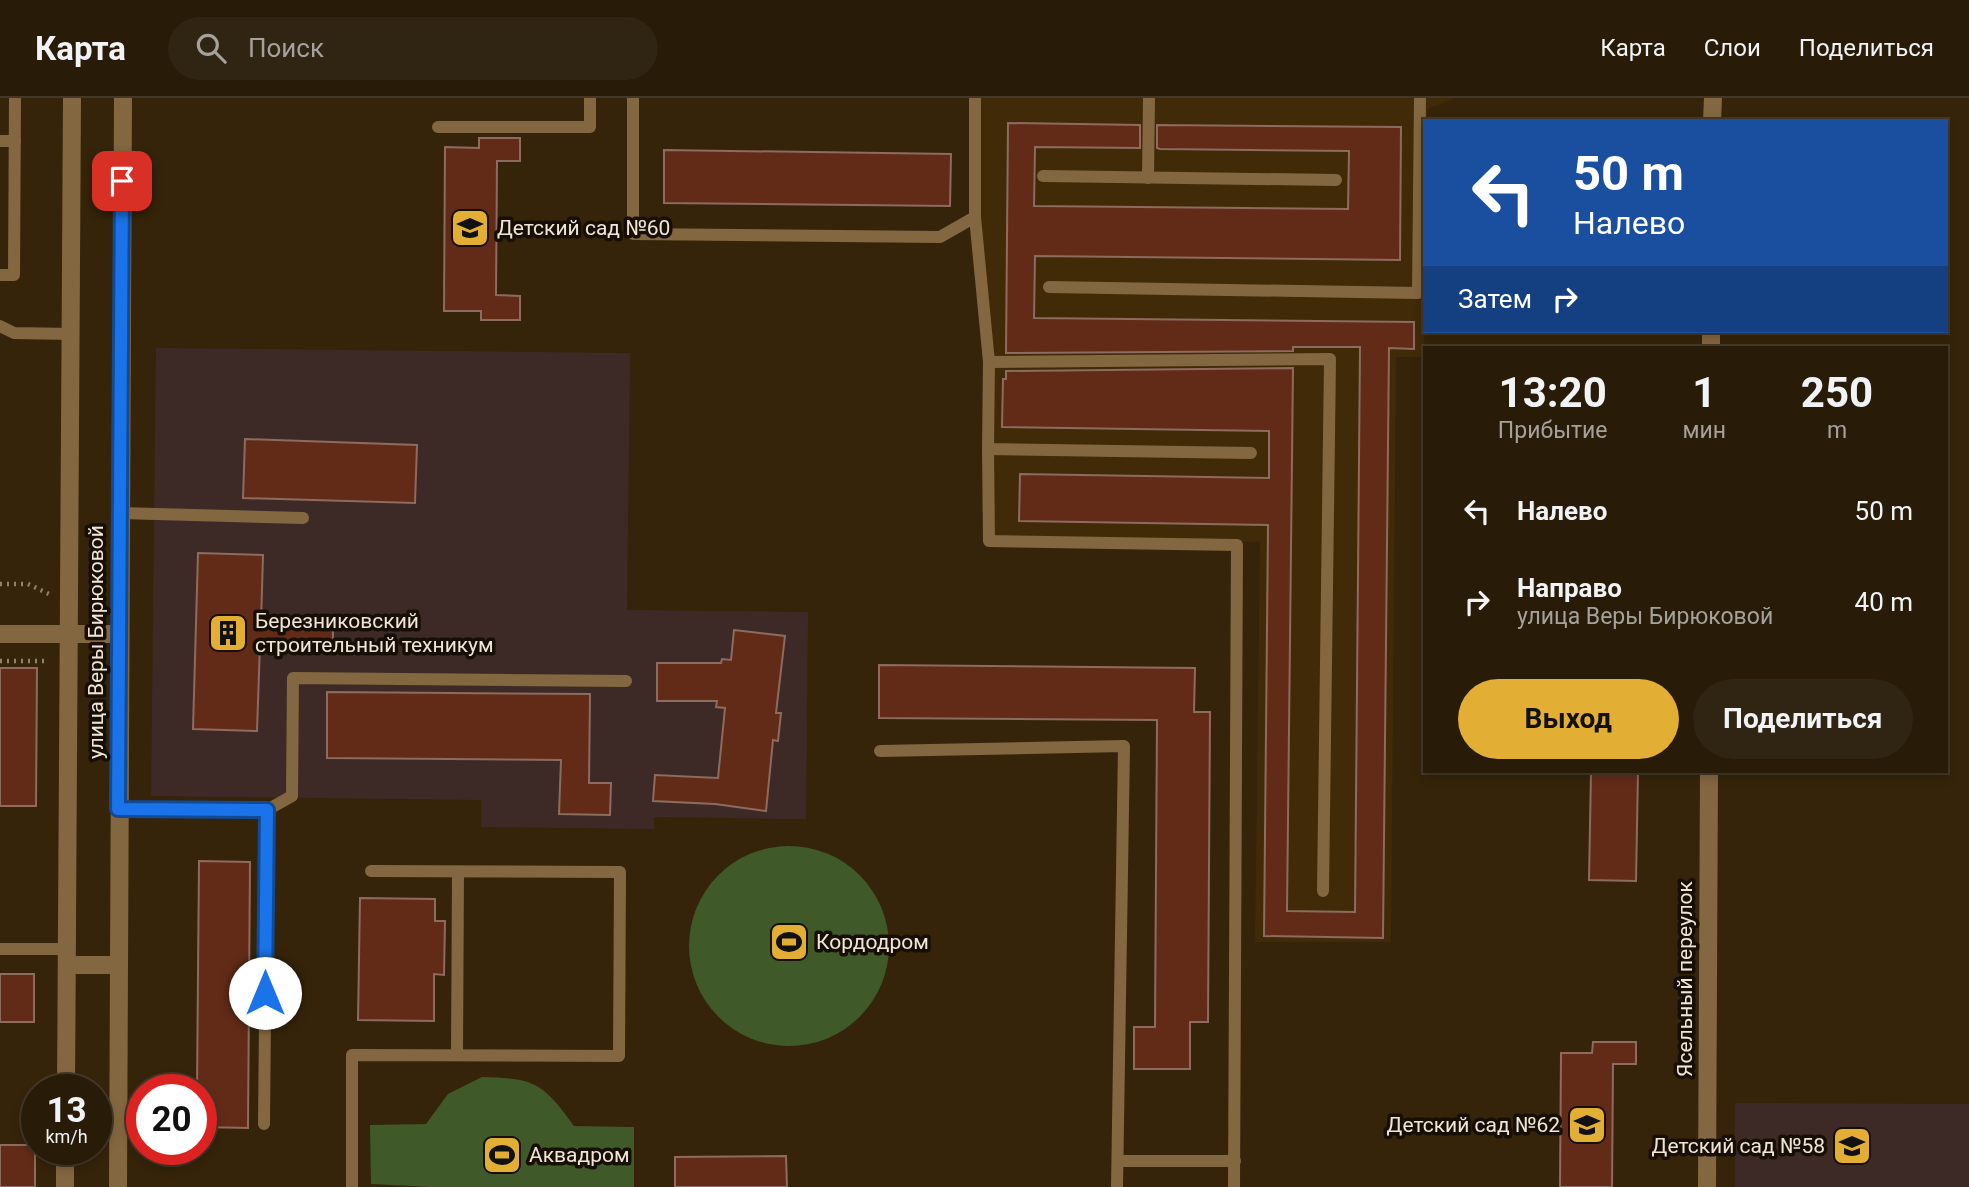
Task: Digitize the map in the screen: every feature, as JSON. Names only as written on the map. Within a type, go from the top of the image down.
[{"type":"street","name":"улица Веры Бирюковой","points":[[66,1074],[72,98]]},
{"type":"street","name":"улица Веры Бирюковой","points":[[118,1187],[123,98]]},
{"type":"street","points":[[1712,119],[1713,98]]},
{"type":"street","points":[[0,634],[119,634]]},
{"type":"street","name":"Ясельный переулок","points":[[1707,1187],[1709,773]]},
{"type":"street","points":[[67,957],[117,965]]},
{"type":"street","points":[[65,1165],[65,1187]]},
{"type":"lane","points":[[0,275],[14,275],[15,98]]},
{"type":"lane","points":[[438,127],[590,127],[590,98]]},
{"type":"lane","points":[[633,98],[633,234],[940,237],[975,217]]},
{"type":"lane","points":[[975,98],[975,217],[989,362],[989,541],[1237,545],[1234,1187]]},
{"type":"lane","points":[[1148,178],[1149,98]]},
{"type":"lane","points":[[1049,287],[1418,293],[1420,98]]},
{"type":"lane","points":[[0,141],[15,141]]},
{"type":"lane","points":[[1043,176],[1336,180]]},
{"type":"lane","points":[[0,326],[13,333],[71,334]]},
{"type":"lane","points":[[989,362],[1330,359],[1323,891]]},
{"type":"lane","points":[[988,449],[1251,453]]},
{"type":"lane","points":[[120,513],[303,518]]},
{"type":"lane","points":[[118,809],[267,810],[292,796],[293,678],[626,681]]},
{"type":"lane","points":[[880,751],[1124,746],[1117,1187]]},
{"type":"lane","points":[[264,1124],[267,810]]},
{"type":"lane","points":[[352,1187],[352,1055],[619,1056],[620,872],[371,871]]},
{"type":"lane","points":[[457,1055],[458,872]]},
{"type":"lane","points":[[0,949],[67,957]]},
{"type":"lane","points":[[1118,1161],[1235,1161]]},
{"type":"path","points":[[0,584],[28,584],[46,593]]},
{"type":"path","points":[[0,661],[45,661]]},
{"type":"shaded area","points":[[972,98],[1456,98],[1427,109],[1427,119],[1423,119],[1423,357],[1396,357],[1391,942],[1255,942],[1260,542],[995,538]]},
{"type":"shaded area","points":[[156,348],[630,353],[627,610],[808,612],[806,819],[654,817],[654,829],[481,827],[481,800],[151,796]]},
{"type":"shaded area","name":"Детский сад №58","points":[[1735,1103],[1969,1104],[1969,1187],[1735,1187]]},
{"type":"green space","name":"Кордодром","points":[[789,846],[827,854],[844,863],[859,876],[872,891],[881,908],[889,946],[881,984],[872,1001],[859,1016],[844,1029],[827,1038],[789,1046],[751,1038],[734,1029],[719,1016],[706,1001],[697,984],[689,946],[697,908],[706,891],[719,876],[734,863],[751,854]]},
{"type":"green space","name":"Аквадром","points":[[482,1077],[514,1079],[536,1086],[554,1100],[574,1126],[634,1127],[634,1187],[431,1187],[371,1184],[370,1125],[426,1124],[448,1094]]},
{"type":"building","points":[[1008,123],[1140,125],[1140,148],[1035,147],[1034,206],[1348,209],[1349,151],[1160,149],[1157,148],[1157,125],[1401,127],[1400,260],[1035,256],[1034,318],[1414,322],[1414,349],[1389,348],[1383,938],[1264,936],[1268,525],[1019,521],[1020,474],[1269,478],[1269,431],[1002,427],[1003,379],[1006,379],[1006,371],[1293,368],[1287,911],[1355,912],[1360,347],[1293,347],[1293,351],[1006,353]]},
{"type":"building","name":"Детский сад №60","points":[[479,138],[520,138],[520,161],[497,161],[496,295],[520,296],[520,320],[481,320],[481,311],[444,311],[445,147],[479,148]]},
{"type":"building","points":[[664,150],[951,154],[950,206],[664,203]]},
{"type":"building","points":[[245,439],[417,445],[415,503],[243,498]]},
{"type":"building","name":"Березниковский строительный техникум","points":[[198,553],[263,555],[261,623],[333,625],[333,646],[260,644],[257,731],[193,729]]},
{"type":"building","points":[[734,630],[785,636],[776,713],[781,713],[778,741],[773,740],[766,811],[715,804],[653,801],[655,775],[718,778],[725,708],[716,707],[717,701],[657,701],[657,663],[721,663],[722,659],[731,660]]},
{"type":"building","points":[[879,665],[1195,668],[1194,712],[1210,712],[1208,1022],[1190,1022],[1190,1069],[1134,1069],[1134,1027],[1155,1027],[1157,720],[879,718]]},
{"type":"building","points":[[0,668],[37,668],[36,806],[0,806]]},
{"type":"building","points":[[327,692],[590,694],[589,783],[611,783],[610,815],[559,814],[561,760],[327,758]]},
{"type":"building","points":[[1591,773],[1638,773],[1636,881],[1589,880]]},
{"type":"building","points":[[199,861],[250,862],[248,1128],[217,1127],[217,1074],[197,1074]]},
{"type":"building","points":[[360,898],[435,899],[435,921],[445,921],[444,975],[434,974],[434,1021],[358,1020]]},
{"type":"building","points":[[0,974],[34,974],[34,1022],[0,1022]]},
{"type":"building","name":"Детский сад №62","points":[[1593,1042],[1636,1042],[1636,1064],[1613,1064],[1612,1187],[1560,1187],[1561,1053],[1592,1053]]},
{"type":"building","points":[[0,1145],[21,1145],[21,1165],[35,1165],[35,1187],[0,1187]]},
{"type":"building","points":[[786,1156],[787,1187],[675,1187],[675,1157]]},
{"type":"place","name":"Детский сад №60","points":[[470,228]]},
{"type":"place","name":"Березниковский строительный техникум","points":[[228,633]]},
{"type":"place","name":"Кордодром","points":[[789,942]]},
{"type":"place","name":"Детский сад №62","points":[[1587,1125]]},
{"type":"place","name":"Детский сад №58","points":[[1852,1146]]},
{"type":"place","name":"Аквадром","points":[[502,1155]]},
{"type":"route","points":[[122,181],[118,809],[267,810],[265,993]]}]
